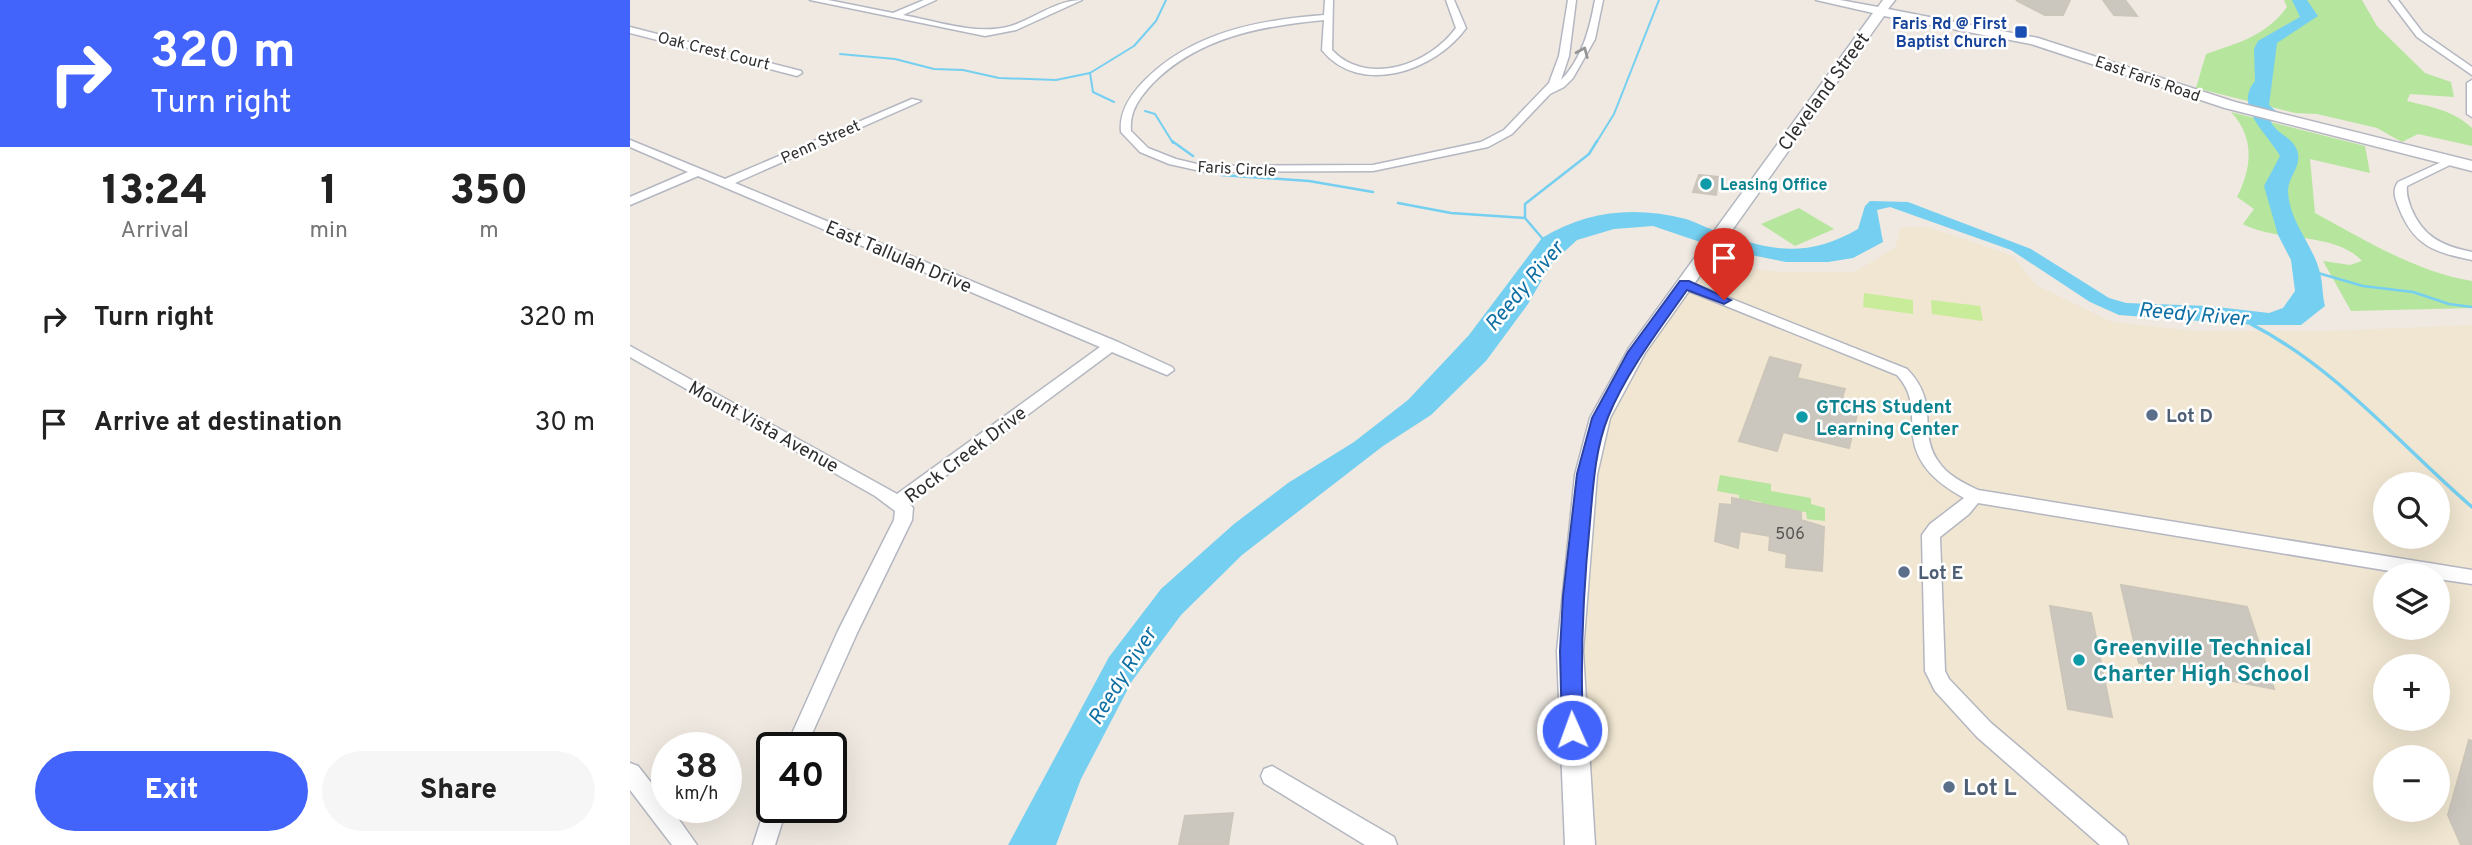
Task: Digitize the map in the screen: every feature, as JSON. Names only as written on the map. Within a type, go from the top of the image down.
[{"type":"street","points":[[814,0],[985,33],[1022,25],[1078,0]]},
{"type":"street","points":[[891,16],[932,0]]},
{"type":"street","points":[[1329,0],[1327,50],[1337,62],[1364,70],[1400,69],[1429,60],[1451,44],[1461,28],[1451,0]]},
{"type":"street","name":"Faris Circle","points":[[1328,17],[1245,28],[1210,39],[1183,54],[1159,72],[1133,100],[1125,119],[1126,132],[1144,150],[1200,169],[1373,168],[1493,142],[1508,132],[1548,92],[1557,79],[1564,56],[1572,0]]},
{"type":"street","name":"Faris Circle","points":[[1548,92],[1572,76],[1599,15],[1599,0]]},
{"type":"street","name":"East Faris Road","points":[[1822,0],[1885,6],[2034,41],[2230,105],[2472,166]]},
{"type":"street","points":[[2393,0],[2420,35],[2472,72]]},
{"type":"street","name":"Cleveland Street","points":[[1580,845],[1570,651],[1586,474],[1600,418],[1612,391],[1684,284],[1885,6]]},
{"type":"street","name":"Oak Crest Court","points":[[630,30],[797,73]]},
{"type":"street","points":[[2472,83],[2472,114]]},
{"type":"street","name":"Penn Street","points":[[725,183],[916,101]]},
{"type":"street","name":"East Tallulah Drive","points":[[630,143],[1167,370]]},
{"type":"street","points":[[2450,160],[2402,184],[2400,194],[2418,235],[2434,246],[2472,256]]},
{"type":"street","points":[[630,201],[698,172]]},
{"type":"street","points":[[1684,284],[1902,372],[1919,393],[1923,446],[1928,460],[1947,480],[1974,496],[2472,577]]},
{"type":"street","name":"Rock Creek Drive","points":[[803,732],[903,520],[904,508],[898,502],[1113,345]]},
{"type":"street","name":"Mount Vista Avenue","points":[[630,351],[898,502]]},
{"type":"street","points":[[1974,496],[1962,514],[1937,527],[1931,535],[1935,671],[1959,707],[2117,845]]},
{"type":"street","points":[[630,773],[686,845]]},
{"type":"street","points":[[1272,776],[1386,845]]},
{"type":"street","points":[[764,845],[771,823]]},
{"type":"shaded area","points":[[1900,227],[1928,227],[2013,256],[2036,285],[2112,322],[2195,331],[2329,331],[2472,325],[2472,845],[1580,845],[1571,712],[1600,418],[1699,263],[1779,272],[1855,272],[1896,247]]},
{"type":"green space","points":[[2284,0],[2362,0],[2377,26],[2425,73],[2451,82],[2454,97],[2410,94],[2407,101],[2441,110],[2465,122],[2472,128],[2472,146],[2418,134],[2402,142],[2377,128],[2317,114],[2295,113],[2196,88],[2206,54],[2261,32],[2287,7]]},
{"type":"green space","points":[[2231,112],[2365,146],[2370,173],[2310,159],[2315,213],[2410,262],[2451,277],[2472,281],[2472,308],[2351,311],[2323,261],[2350,265],[2362,261],[2337,245],[2272,234],[2243,224],[2254,209],[2237,197],[2246,175],[2249,153],[2244,132]]},
{"type":"green space","points":[[1799,208],[1834,229],[1795,246],[1761,224]]},
{"type":"green space","points":[[1864,293],[1913,300],[1913,314],[1863,307]]},
{"type":"green space","points":[[1931,300],[1980,306],[1983,321],[1932,314]]},
{"type":"green space","points":[[1720,475],[1771,484],[1771,491],[1811,498],[1811,504],[1825,508],[1825,521],[1807,519],[1806,512],[1761,507],[1761,502],[1739,502],[1739,495],[1717,491]]},
{"type":"water","name":"Reedy River","points":[[2292,0],[2307,0],[2318,16],[2277,43],[2269,105],[2277,112],[2271,122],[2297,150],[2297,166],[2288,191],[2289,202],[2317,262],[2322,281],[2325,306],[2301,325],[2255,325],[2119,315],[2090,302],[2011,250],[1890,207],[1877,210],[1883,242],[1853,258],[1828,262],[1786,262],[1721,249],[1653,226],[1614,229],[1577,240],[1551,264],[1528,304],[1486,361],[1431,415],[1383,446],[1242,555],[1181,615],[1132,681],[1081,779],[1056,845],[1008,845],[1109,657],[1161,589],[1234,524],[1288,483],[1354,442],[1408,400],[1469,335],[1542,238],[1576,221],[1612,213],[1667,215],[1753,243],[1787,249],[1821,245],[1858,229],[1865,206],[1870,201],[1908,202],[2031,249],[2109,298],[2126,303],[2208,306],[2269,313],[2283,308],[2295,291],[2291,260],[2278,235],[2264,186],[2280,156],[2255,120],[2248,101],[2249,91],[2255,81],[2254,49],[2258,41],[2300,17]]},
{"type":"building","points":[[2016,0],[2070,0],[2063,15],[2045,15]]},
{"type":"building","points":[[2103,0],[2125,0],[2137,16],[2114,15]]},
{"type":"building","name":"Leasing Office","points":[[1699,175],[1718,177],[1716,195],[1693,192]]},
{"type":"building","name":"GTCHS Student Learning Center","points":[[1770,357],[1801,365],[1797,378],[1845,389],[1842,398],[1860,402],[1849,448],[1783,432],[1777,451],[1739,441]]},
{"type":"building","points":[[1732,498],[1801,512],[1801,520],[1824,527],[1822,571],[1786,567],[1787,554],[1769,550],[1770,536],[1740,531],[1738,548],[1715,541],[1720,504],[1732,505]]},
{"type":"building","points":[[2121,585],[2247,607],[2274,689],[2139,663]]},
{"type":"building","name":"Greenville Technical Charter High School","points":[[2050,606],[2091,613],[2112,717],[2068,709]]},
{"type":"building","points":[[2469,740],[2472,741],[2472,845],[2461,845],[2450,820],[2450,808]]},
{"type":"building","points":[[1233,813],[1228,845],[1179,845],[1185,816]]},
{"type":"waterway","points":[[1090,73],[1134,46],[1156,21],[1166,0]]},
{"type":"waterway","points":[[1596,143],[1614,114],[1659,0]]},
{"type":"waterway","points":[[840,54],[895,59],[934,69],[963,70],[999,78],[1056,80],[1090,73]]},
{"type":"waterway","points":[[1090,73],[1093,92],[1114,102]]},
{"type":"waterway","points":[[1145,111],[1155,114],[1173,143]]},
{"type":"waterway","points":[[1172,141],[1193,156]]},
{"type":"waterway","points":[[1525,218],[1525,204],[1589,154],[1597,141]]},
{"type":"waterway","points":[[1221,175],[1309,181],[1373,192]]},
{"type":"waterway","points":[[1398,203],[1451,213],[1525,218]]},
{"type":"waterway","name":"Reedy River","points":[[1525,218],[1542,238]]},
{"type":"waterway","points":[[2318,273],[2363,286],[2413,292],[2449,304],[2472,307]]},
{"type":"waterway","name":"Reedy River","points":[[2251,324],[2282,342],[2340,385],[2472,507]]},
{"type":"place","name":"Faris Rd @ First Baptist Church","points":[[2021,32]]},
{"type":"place","name":"Leasing Office","points":[[1706,184]]},
{"type":"place","name":"Lot D","points":[[2152,415]]},
{"type":"place","name":"GTCHS Student Learning Center","points":[[1802,417]]},
{"type":"place","name":"Lot E","points":[[1904,572]]},
{"type":"place","name":"Greenville Technical Charter High School","points":[[2079,660]]},
{"type":"place","name":"Lot L","points":[[1949,787]]},
{"type":"route","points":[[1572,730],[1570,651],[1573,596],[1586,474],[1600,418],[1612,391],[1636,352],[1684,284],[1724,300]]}]
